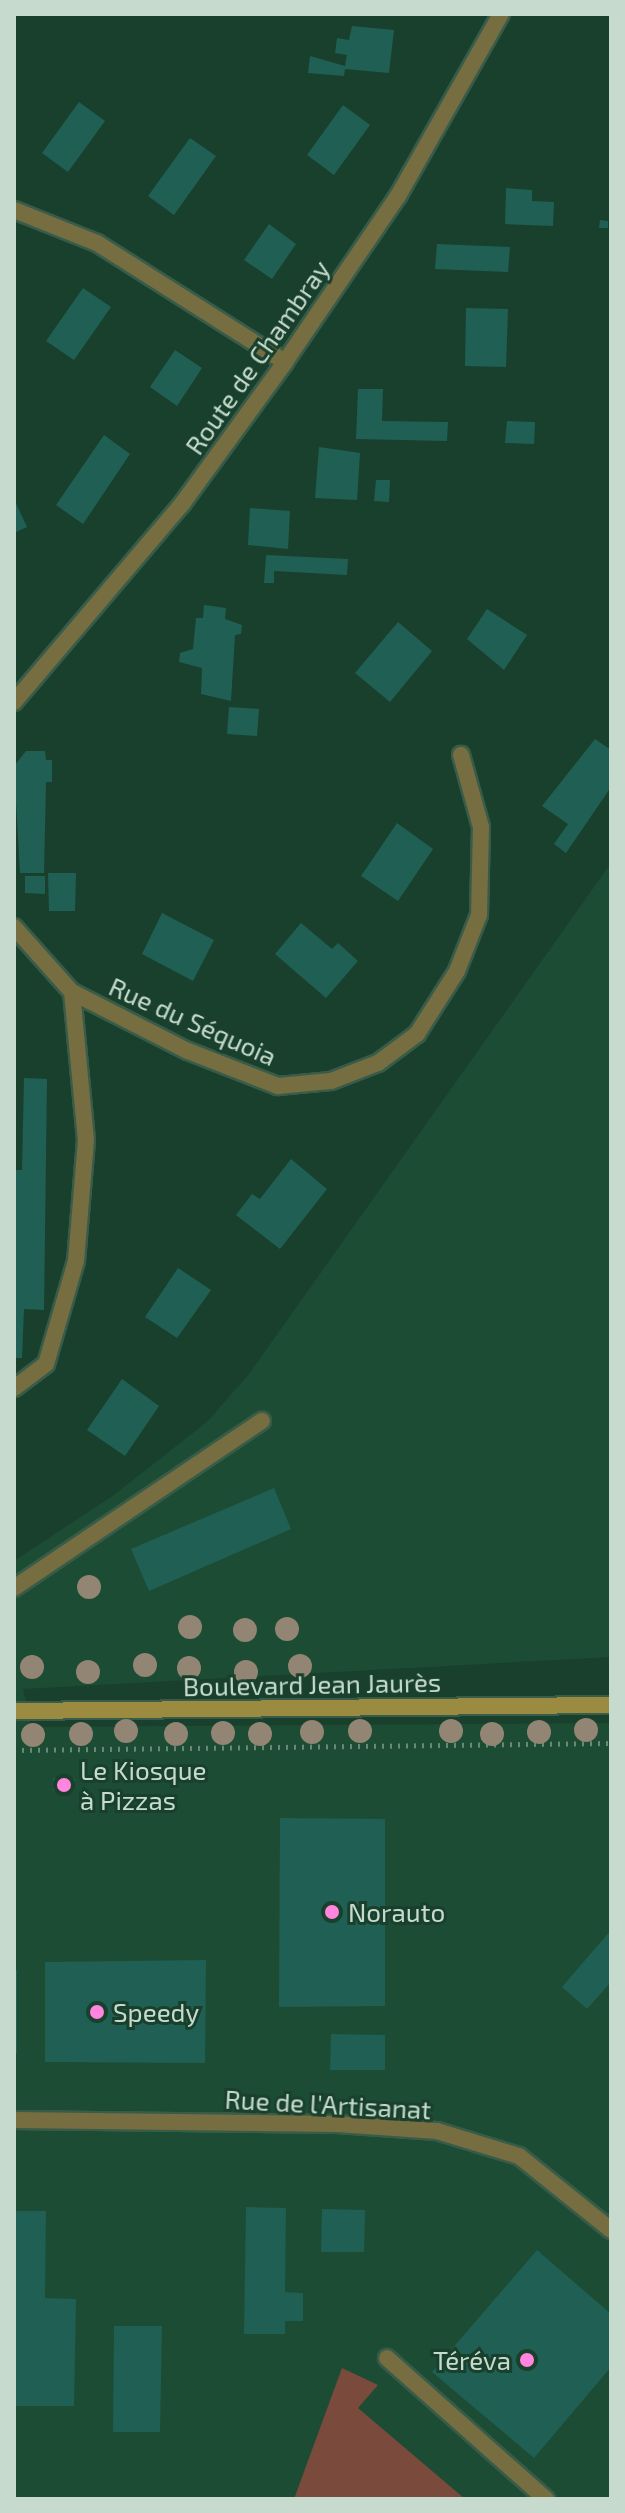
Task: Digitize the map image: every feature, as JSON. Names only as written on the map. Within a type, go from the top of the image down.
[{"type":"main road","name":"Boulevard Jean Jaurès","points":[[14,1711],[611,1705]]},
{"type":"street","name":"Route de Chambray","points":[[14,702],[182,504],[285,362],[398,196],[501,14]]},
{"type":"street","points":[[14,210],[97,243],[285,362]]},
{"type":"street","name":"Rue du Séquoia","points":[[14,927],[72,992],[188,1051],[278,1086],[331,1081],[378,1063],[417,1034],[457,971],[479,915],[481,827],[461,755]]},
{"type":"street","name":"Rue du Séquoia","points":[[14,1388],[46,1364],[76,1261],[86,1140],[72,992]]},
{"type":"street","points":[[14,1588],[262,1421]]},
{"type":"street","name":"Rue de l'Artisanat","points":[[14,2120],[337,2124],[437,2131],[519,2156],[611,2230]]},
{"type":"street","points":[[387,2358],[546,2499]]},
{"type":"path","points":[[14,1750],[611,1743]]},
{"type":"shaded area","points":[[611,863],[611,1657],[23,1689],[31,1727],[611,1723],[611,2499],[14,2499],[14,1561],[114,1495],[208,1421],[249,1374]]},
{"type":"shaded area","points":[[342,2368],[378,2385],[358,2408],[465,2499],[294,2499]]},
{"type":"building","points":[[352,26],[394,30],[389,73],[345,69],[344,76],[308,73],[310,56],[345,66],[347,55],[335,53],[337,38],[349,40]]},
{"type":"building","points":[[79,102],[105,121],[68,172],[42,153]]},
{"type":"building","points":[[343,105],[370,125],[334,175],[307,155]]},
{"type":"building","points":[[190,138],[216,156],[174,215],[148,196]]},
{"type":"building","points":[[506,188],[532,190],[532,201],[554,202],[553,226],[505,224]]},
{"type":"building","points":[[600,220],[608,221],[608,228],[599,228]]},
{"type":"building","points":[[269,224],[296,244],[272,279],[244,260]]},
{"type":"building","points":[[437,244],[510,247],[508,272],[435,269]]},
{"type":"building","points":[[83,288],[111,307],[74,360],[46,341]]},
{"type":"building","points":[[466,308],[508,309],[506,367],[465,366]]},
{"type":"building","points":[[175,350],[202,368],[177,406],[150,387]]},
{"type":"building","points":[[358,389],[383,389],[382,421],[448,422],[447,441],[356,439]]},
{"type":"building","points":[[507,421],[535,422],[534,444],[505,443]]},
{"type":"building","points":[[104,435],[130,454],[83,524],[56,505]]},
{"type":"building","points":[[319,447],[360,453],[357,500],[315,498]]},
{"type":"building","points":[[376,480],[390,480],[389,502],[374,501]]},
{"type":"building","points":[[14,499],[27,527],[14,533]]},
{"type":"building","points":[[250,508],[290,511],[288,549],[248,545]]},
{"type":"building","points":[[266,555],[348,559],[347,575],[274,571],[274,583],[264,583]]},
{"type":"building","points":[[204,605],[226,608],[225,619],[242,625],[241,634],[235,635],[231,701],[201,694],[202,668],[179,662],[180,653],[193,649],[196,618],[203,618]]},
{"type":"building","points":[[487,609],[527,635],[504,670],[467,639]]},
{"type":"building","points":[[398,622],[432,651],[390,702],[355,673]]},
{"type":"building","points":[[229,707],[259,709],[257,736],[227,734]]},
{"type":"building","points":[[595,739],[611,750],[611,787],[566,853],[554,844],[568,824],[542,806]]},
{"type":"building","points":[[26,751],[45,751],[46,760],[52,760],[52,782],[46,782],[44,873],[20,873],[14,766]]},
{"type":"building","points":[[397,823],[433,849],[398,901],[361,876]]},
{"type":"building","points":[[48,873],[76,873],[75,911],[49,911]]},
{"type":"building","points":[[25,876],[45,876],[45,894],[25,893]]},
{"type":"building","points":[[162,913],[214,940],[193,981],[142,954]]},
{"type":"building","points":[[301,923],[332,949],[338,943],[358,961],[326,998],[275,954]]},
{"type":"building","points":[[24,1078],[47,1079],[44,1310],[24,1309],[22,1358],[14,1358],[14,1170],[22,1170]]},
{"type":"building","points":[[291,1159],[327,1189],[280,1249],[236,1215],[252,1194],[260,1199]]},
{"type":"building","points":[[178,1268],[211,1290],[177,1338],[145,1317]]},
{"type":"building","points":[[122,1379],[159,1406],[125,1456],[87,1430]]},
{"type":"building","points":[[274,1488],[291,1529],[149,1591],[131,1549]]},
{"type":"building","name":"Le Kiosque à Pizzas","points":[[53,1778],[75,1779],[74,1791],[53,1791]]},
{"type":"building","name":"Norauto","points":[[280,1818],[385,1819],[385,2006],[279,2007]]},
{"type":"building","points":[[611,1930],[611,1982],[587,2009],[562,1987]]},
{"type":"building","name":"Speedy","points":[[206,1960],[205,2063],[45,2062],[45,1962]]},
{"type":"building","points":[[14,1970],[17,1970],[17,2053],[14,2053]]},
{"type":"building","points":[[331,2034],[385,2035],[385,2070],[330,2070]]},
{"type":"building","points":[[246,2207],[286,2208],[285,2292],[303,2293],[303,2321],[285,2321],[285,2334],[244,2334]]},
{"type":"building","points":[[322,2209],[365,2210],[364,2252],[321,2252]]},
{"type":"building","points":[[14,2211],[46,2211],[45,2298],[76,2299],[74,2406],[14,2406]]},
{"type":"building","name":"Téréva","points":[[537,2250],[611,2314],[611,2367],[534,2458],[432,2372]]},
{"type":"building","points":[[114,2326],[162,2326],[160,2432],[113,2432]]},
{"type":"place","name":"Le Kiosque à Pizzas","points":[[64,1785]]},
{"type":"place","name":"Norauto","points":[[332,1912]]},
{"type":"place","name":"Speedy","points":[[97,2012]]},
{"type":"place","name":"Téréva","points":[[527,2360]]}]
